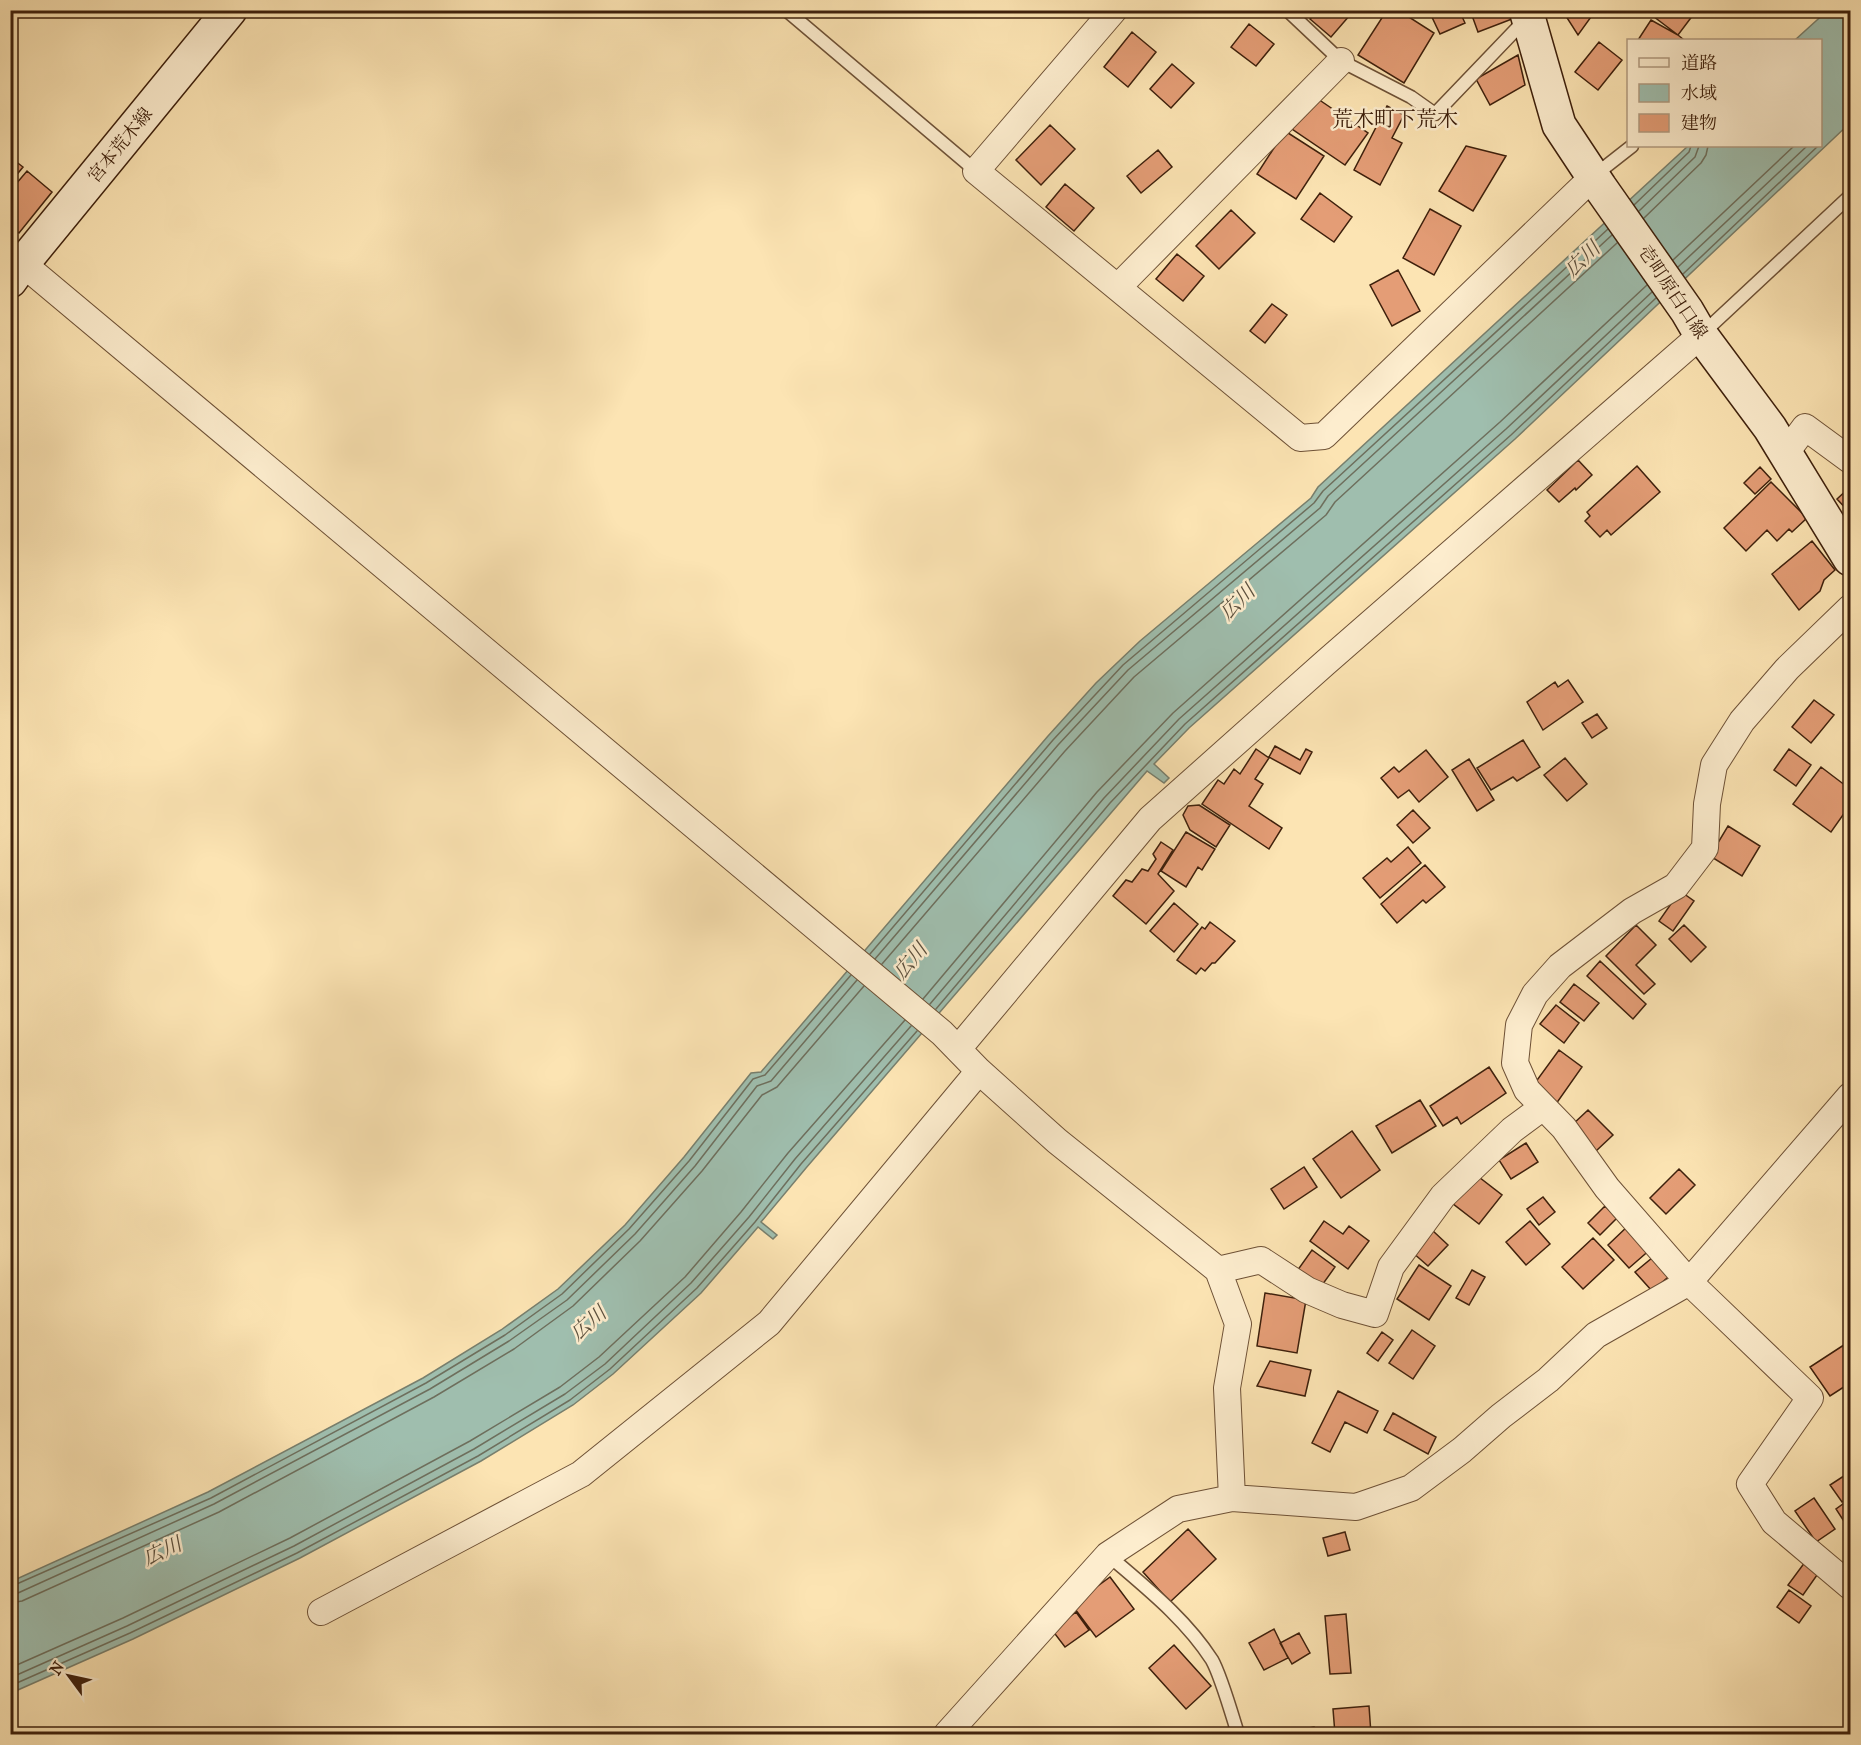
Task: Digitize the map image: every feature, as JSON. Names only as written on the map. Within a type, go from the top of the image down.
[{"type":"main road","name":"宮本荒木線","points":[[15,266],[230,10]]},
{"type":"main road","name":"壱町原白口線","points":[[1529,13],[1559,125],[1694,323],[1770,428],[1851,559]]},
{"type":"street","points":[[1114,10],[975,171],[1300,438],[1324,436],[1597,182]]},
{"type":"street","points":[[1118,287],[1341,60]]},
{"type":"street","points":[[15,266],[821,931],[950,1041],[979,1071],[1057,1141],[1218,1270],[1238,1324],[1227,1388],[1232,1498]]},
{"type":"street","points":[[950,1041],[1150,819],[1325,663],[1694,323]]},
{"type":"street","points":[[1785,454],[1805,427],[1851,460]]},
{"type":"street","points":[[1851,608],[1787,669],[1750,712],[1714,765],[1707,804],[1705,848],[1676,886],[1632,911],[1560,966],[1535,994],[1519,1025],[1515,1063],[1527,1090],[1564,1128],[1606,1188],[1689,1282],[1810,1398],[1750,1484],[1774,1522],[1851,1586]]},
{"type":"street","points":[[321,1612],[581,1474],[770,1323],[979,1071]]},
{"type":"street","points":[[947,1734],[1108,1555],[1179,1509],[1232,1498],[1356,1507],[1411,1488],[1548,1380],[1596,1335],[1689,1282],[1851,1096]]},
{"type":"street","points":[[1218,1270],[1261,1260],[1307,1290],[1342,1305],[1376,1314],[1391,1267],[1443,1196],[1512,1130],[1543,1107]]},
{"type":"lane","points":[[786,10],[975,171]]},
{"type":"lane","points":[[1287,10],[1341,60],[1411,97],[1435,114],[1529,13]]},
{"type":"lane","points":[[1597,182],[1631,147]]},
{"type":"lane","points":[[1694,323],[1851,196]]},
{"type":"lane","points":[[1108,1555],[1171,1611],[1190,1631],[1213,1662],[1238,1734]]},
{"type":"water","name":"広川","points":[[1827,11],[1850,11],[1850,123],[1515,439],[1189,728],[1154,764],[1169,778],[1164,783],[1147,771],[761,1222],[777,1235],[773,1239],[758,1227],[701,1293],[613,1374],[573,1405],[481,1461],[300,1558],[133,1639],[11,1693],[10,1582],[208,1492],[423,1378],[501,1330],[558,1289],[625,1225],[684,1157],[751,1073],[761,1072],[1096,683],[1140,641],[1311,498],[1318,487],[1687,147],[1822,147],[1822,39],[1796,39]]},
{"type":"building","points":[[1318,10],[1345,10],[1350,15],[1331,37],[1310,19]]},
{"type":"building","points":[[1387,10],[1398,10],[1434,33],[1404,83],[1358,55]]},
{"type":"building","points":[[1435,10],[1459,10],[1465,23],[1440,34],[1430,13]]},
{"type":"building","points":[[1470,10],[1524,10],[1525,14],[1478,32]]},
{"type":"building","points":[[1562,10],[1596,10],[1578,35]]},
{"type":"building","points":[[1645,10],[1687,10],[1693,15],[1678,35]]},
{"type":"building","points":[[1651,20],[1683,39],[1639,39]]},
{"type":"building","points":[[1249,24],[1274,44],[1256,66],[1231,47]]},
{"type":"building","points":[[1132,32],[1156,52],[1128,87],[1104,67]]},
{"type":"building","points":[[1599,42],[1622,60],[1598,90],[1575,72]]},
{"type":"building","points":[[1518,55],[1525,85],[1490,105],[1476,79]]},
{"type":"building","points":[[1172,64],[1194,83],[1171,108],[1150,89]]},
{"type":"building","points":[[1315,97],[1368,133],[1345,165],[1292,129]]},
{"type":"building","points":[[1387,106],[1404,115],[1392,138],[1402,143],[1380,185],[1354,170]]},
{"type":"building","points":[[1050,125],[1075,149],[1041,185],[1016,160]]},
{"type":"building","points":[[1285,131],[1324,156],[1296,199],[1257,174]]},
{"type":"building","points":[[1466,146],[1506,156],[1473,211],[1439,191]]},
{"type":"building","points":[[1158,150],[1172,167],[1141,193],[1127,176]]},
{"type":"building","points":[[10,157],[23,167],[10,183]]},
{"type":"building","points":[[27,171],[52,192],[19,233],[10,226],[10,191]]},
{"type":"building","points":[[1065,184],[1094,208],[1074,231],[1046,207]]},
{"type":"building","points":[[1320,193],[1352,217],[1334,242],[1301,219]]},
{"type":"building","points":[[1430,209],[1461,226],[1434,275],[1403,258]]},
{"type":"building","points":[[1231,210],[1255,233],[1219,269],[1196,246]]},
{"type":"building","points":[[1177,254],[1204,276],[1183,301],[1156,279]]},
{"type":"building","points":[[1398,270],[1420,311],[1392,326],[1370,285]]},
{"type":"building","points":[[1272,304],[1287,315],[1265,343],[1250,331]]},
{"type":"building","points":[[1578,460],[1592,475],[1559,502],[1547,490]]},
{"type":"building","points":[[1637,466],[1660,492],[1611,535],[1607,530],[1600,537],[1585,521],[1590,516],[1587,512]]},
{"type":"building","points":[[1760,467],[1771,479],[1755,494],[1744,483]]},
{"type":"building","points":[[1771,482],[1807,518],[1792,532],[1789,529],[1777,541],[1767,530],[1746,551],[1724,528]]},
{"type":"building","points":[[1850,487],[1850,513],[1837,499]]},
{"type":"building","points":[[1812,541],[1835,570],[1824,580],[1820,591],[1799,610],[1772,574]]},
{"type":"building","points":[[1568,680],[1583,702],[1543,730],[1527,702],[1555,682],[1558,687]]},
{"type":"building","points":[[1814,700],[1834,715],[1811,743],[1792,727]]},
{"type":"building","points":[[1597,714],[1607,728],[1592,738],[1582,723]]},
{"type":"building","points":[[1523,740],[1540,767],[1517,781],[1513,777],[1491,790],[1477,768]]},
{"type":"building","points":[[1275,746],[1300,760],[1306,749],[1312,752],[1300,774],[1269,757]]},
{"type":"building","points":[[1256,749],[1269,758],[1255,779],[1263,784],[1249,806],[1282,828],[1269,849],[1202,804],[1218,780],[1224,784],[1234,769],[1240,774]]},
{"type":"building","points":[[1789,749],[1811,765],[1796,786],[1774,770]]},
{"type":"building","points":[[1426,750],[1448,777],[1419,802],[1409,790],[1398,798],[1381,778],[1394,767],[1399,772]]},
{"type":"building","points":[[1565,758],[1587,784],[1567,801],[1544,775]]},
{"type":"building","points":[[1469,759],[1494,800],[1477,811],[1452,770]]},
{"type":"building","points":[[1821,767],[1850,789],[1850,805],[1831,832],[1793,804]]},
{"type":"building","points":[[1199,805],[1230,825],[1216,847],[1190,830],[1183,815],[1188,806]]},
{"type":"building","points":[[1413,810],[1430,828],[1413,843],[1397,825]]},
{"type":"building","points":[[1728,826],[1760,846],[1742,876],[1710,856]]},
{"type":"building","points":[[1186,832],[1215,849],[1202,870],[1198,867],[1186,887],[1161,871]]},
{"type":"building","points":[[1161,842],[1173,850],[1158,874],[1174,891],[1146,924],[1113,896],[1126,880],[1132,882],[1142,869],[1148,871],[1156,859],[1153,854]]},
{"type":"building","points":[[1408,847],[1421,863],[1380,898],[1363,878],[1387,858],[1391,862]]},
{"type":"building","points":[[1425,865],[1445,887],[1426,903],[1423,900],[1397,923],[1381,904]]},
{"type":"building","points":[[1680,891],[1694,901],[1673,931],[1659,921]]},
{"type":"building","points":[[1174,903],[1198,924],[1174,952],[1150,931]]},
{"type":"building","points":[[1210,922],[1235,941],[1215,963],[1212,963],[1205,971],[1201,968],[1196,974],[1177,960],[1202,927],[1205,929]]},
{"type":"building","points":[[1636,925],[1656,945],[1636,965],[1655,984],[1644,994],[1606,956]]},
{"type":"building","points":[[1684,925],[1706,947],[1691,962],[1669,939]]},
{"type":"building","points":[[1600,961],[1646,1004],[1633,1019],[1587,976]]},
{"type":"building","points":[[1574,984],[1599,1003],[1584,1021],[1560,1002]]},
{"type":"building","points":[[1556,1005],[1579,1023],[1564,1043],[1540,1024]]},
{"type":"building","points":[[1559,1050],[1582,1067],[1556,1104],[1532,1087]]},
{"type":"building","points":[[1489,1067],[1506,1093],[1461,1124],[1457,1117],[1443,1126],[1430,1106]]},
{"type":"building","points":[[1420,1100],[1436,1126],[1392,1153],[1376,1126]]},
{"type":"building","points":[[1588,1110],[1613,1135],[1596,1151],[1571,1126]]},
{"type":"building","points":[[1352,1131],[1380,1170],[1341,1198],[1313,1159]]},
{"type":"building","points":[[1526,1143],[1538,1162],[1511,1179],[1499,1160]]},
{"type":"building","points":[[1304,1167],[1317,1187],[1284,1209],[1271,1189]]},
{"type":"building","points":[[1679,1169],[1695,1185],[1666,1214],[1650,1198]]},
{"type":"building","points":[[1475,1174],[1502,1195],[1479,1224],[1452,1203]]},
{"type":"building","points":[[1543,1197],[1555,1212],[1539,1225],[1527,1209]]},
{"type":"building","points":[[1605,1206],[1617,1218],[1600,1235],[1588,1223]]},
{"type":"building","points":[[1324,1221],[1343,1234],[1349,1226],[1369,1241],[1348,1269],[1310,1241]]},
{"type":"building","points":[[1530,1221],[1550,1244],[1526,1265],[1506,1242]]},
{"type":"building","points":[[1630,1224],[1652,1248],[1629,1268],[1608,1245]]},
{"type":"building","points":[[1432,1230],[1448,1245],[1428,1266],[1412,1252]]},
{"type":"building","points":[[1593,1238],[1614,1260],[1583,1289],[1562,1267]]},
{"type":"building","points":[[1312,1250],[1335,1267],[1320,1288],[1297,1271]]},
{"type":"building","points":[[1658,1253],[1674,1272],[1652,1291],[1635,1272]]},
{"type":"building","points":[[1419,1265],[1451,1286],[1429,1320],[1397,1299]]},
{"type":"building","points":[[1472,1270],[1485,1277],[1469,1305],[1456,1298]]},
{"type":"building","points":[[1265,1293],[1306,1300],[1297,1353],[1257,1346]]},
{"type":"building","points":[[1412,1330],[1435,1346],[1413,1379],[1389,1363]]},
{"type":"building","points":[[1382,1332],[1393,1340],[1378,1361],[1367,1353]]},
{"type":"building","points":[[1850,1341],[1850,1383],[1830,1396],[1810,1367]]},
{"type":"building","points":[[1270,1361],[1311,1370],[1305,1396],[1257,1386]]},
{"type":"building","points":[[1338,1391],[1378,1411],[1367,1433],[1345,1422],[1330,1452],[1312,1443]]},
{"type":"building","points":[[1393,1413],[1436,1437],[1428,1454],[1384,1430]]},
{"type":"building","points":[[1850,1472],[1850,1496],[1842,1502],[1830,1485]]},
{"type":"building","points":[[1814,1498],[1835,1529],[1816,1542],[1795,1511]]},
{"type":"building","points":[[1850,1499],[1850,1519],[1845,1523],[1836,1509]]},
{"type":"building","points":[[1188,1529],[1216,1559],[1170,1602],[1143,1572]]},
{"type":"building","points":[[1345,1532],[1350,1550],[1328,1556],[1323,1538]]},
{"type":"building","points":[[1808,1558],[1822,1568],[1803,1595],[1788,1585]]},
{"type":"building","points":[[1110,1577],[1134,1609],[1096,1637],[1072,1605]]},
{"type":"building","points":[[1789,1590],[1811,1606],[1799,1623],[1777,1607]]},
{"type":"building","points":[[1076,1612],[1089,1630],[1065,1647],[1052,1630]]},
{"type":"building","points":[[1346,1614],[1351,1673],[1330,1674],[1325,1616]]},
{"type":"building","points":[[1274,1629],[1288,1658],[1264,1670],[1249,1643]]},
{"type":"building","points":[[1299,1633],[1310,1653],[1292,1664],[1280,1643]]},
{"type":"building","points":[[1174,1645],[1211,1686],[1186,1709],[1149,1668]]},
{"type":"building","points":[[1369,1706],[1371,1734],[1335,1734],[1333,1709]]},
{"type":"building","points":[[1314,1727],[1316,1734],[1272,1734]]},
{"type":"district","name":"荒木町下荒木","points":[[1395,119]]}]
